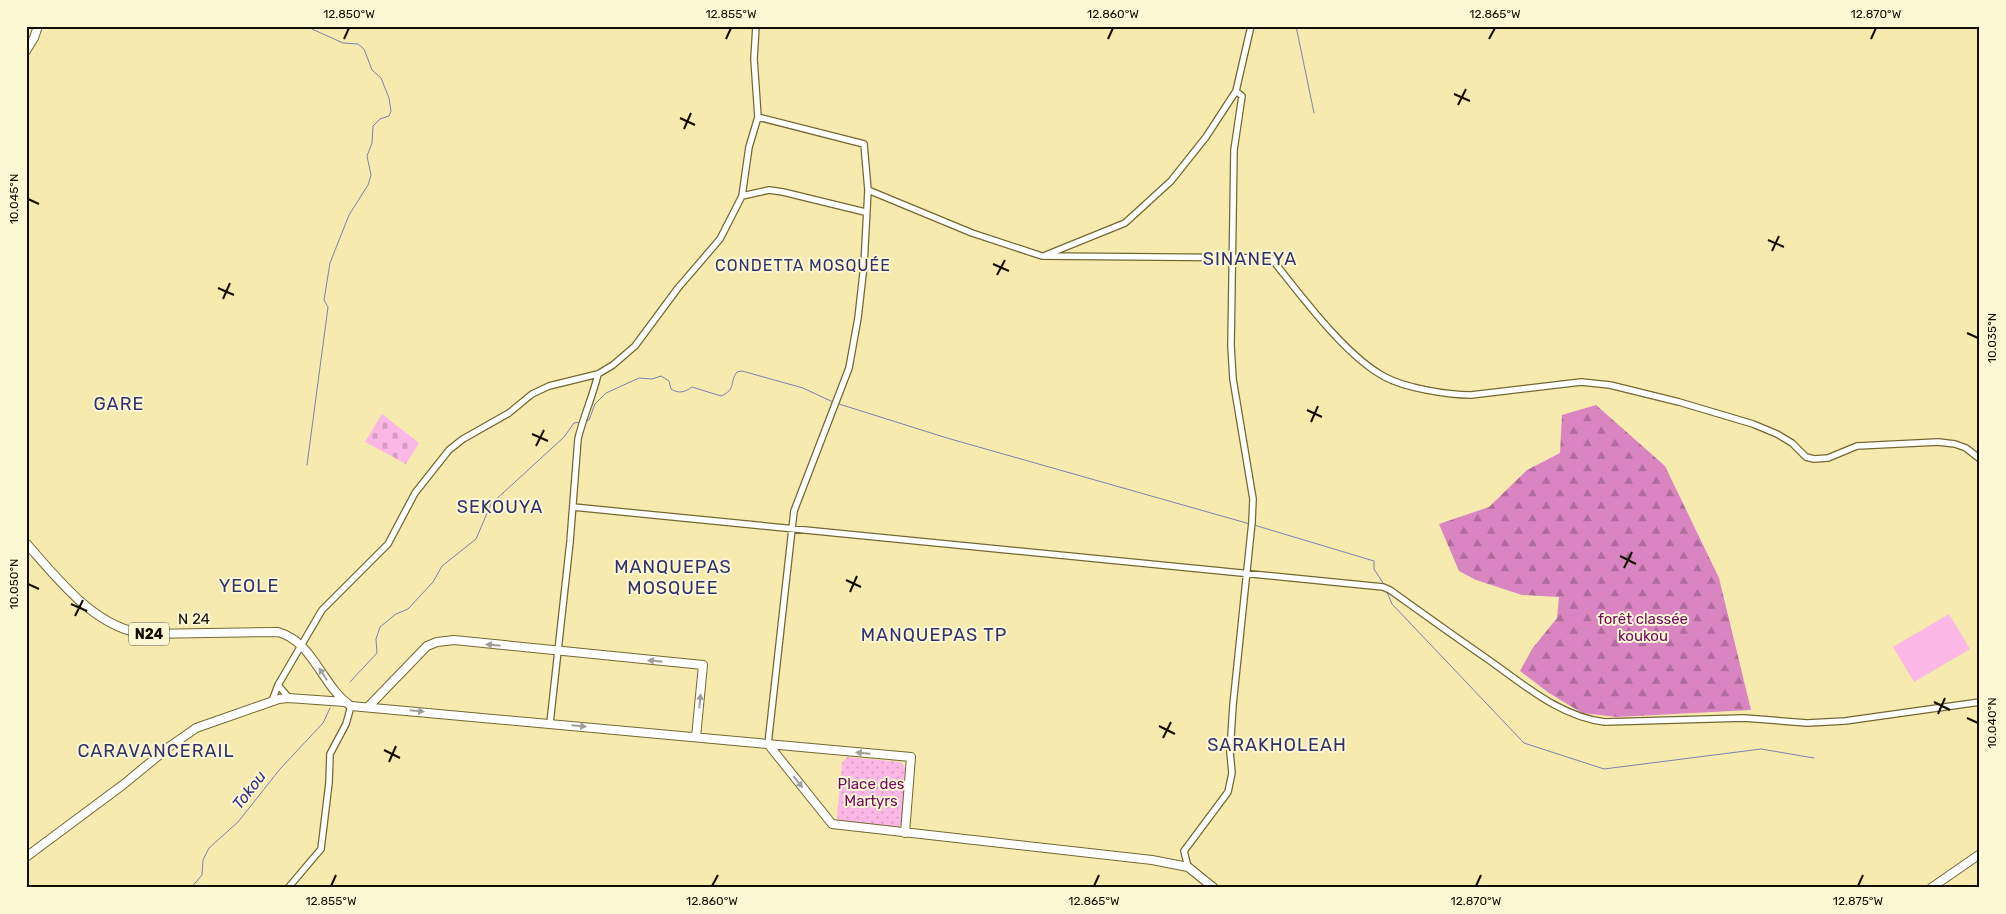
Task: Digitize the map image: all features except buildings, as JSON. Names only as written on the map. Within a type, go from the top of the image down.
[{"type":"main road","points":[[26,51],[34,38],[38,26]]},
{"type":"main road","name":"N 24","points":[[26,543],[91,611],[118,628],[133,633],[147,634],[278,632],[292,637],[301,647]]},
{"type":"main road","points":[[369,706],[427,646],[438,642],[454,640],[703,665],[696,737]]},
{"type":"main road","name":"N24","points":[[301,647],[316,663],[335,692],[348,704]]},
{"type":"main road","points":[[26,857],[196,728],[275,700],[289,698],[911,758],[904,833]]},
{"type":"main road","points":[[768,744],[832,824],[1152,860],[1188,867],[1197,872],[1214,888]]},
{"type":"main road","points":[[1931,888],[1980,854]]},
{"type":"street","points":[[275,700],[278,685],[322,610],[388,544],[415,493],[449,450],[463,439],[509,413],[532,394],[549,386],[598,374],[613,365],[635,346],[678,288],[720,239],[742,196],[749,147],[758,116],[754,59],[756,26]]},
{"type":"street","points":[[1042,256],[1125,223],[1172,180],[1206,137],[1236,91],[1251,26]]},
{"type":"street","points":[[1188,867],[1184,851],[1228,792],[1232,773],[1230,752],[1233,705],[1245,573],[1252,525],[1253,499],[1233,379],[1231,346],[1234,150],[1242,96],[1236,91]]},
{"type":"street","points":[[758,116],[864,144],[868,190],[865,212],[864,265],[858,318],[849,368],[794,511],[768,744]]},
{"type":"street","points":[[742,196],[769,190],[865,212]]},
{"type":"street","points":[[868,190],[972,233],[1042,256],[1271,258],[1324,322],[1353,353],[1370,368],[1396,382],[1453,395],[1471,395],[1581,382],[1610,385],[1679,402],[1753,424],[1777,434],[1792,443],[1806,457],[1814,459],[1828,458],[1857,446],[1938,442],[1955,444],[1966,448],[1980,459]]},
{"type":"street","points":[[550,723],[571,531],[578,439],[595,389],[598,374]]},
{"type":"street","points":[[573,507],[1383,587],[1390,590],[1532,691],[1572,714],[1590,720],[1605,722],[1744,718],[1807,723],[1845,721],[1980,702]]},
{"type":"street","points":[[278,685],[289,698]]},
{"type":"street","points":[[288,888],[321,849],[329,783],[330,754],[346,724],[348,704]]},
{"type":"green space","name":"forêt classée koukou","points":[[1596,405],[1665,466],[1719,578],[1751,710],[1617,717],[1582,713],[1549,693],[1520,671],[1532,649],[1557,618],[1559,597],[1522,595],[1476,580],[1459,571],[1439,524],[1489,507],[1527,470],[1560,453],[1562,415]]},
{"type":"green space","points":[[382,414],[419,443],[406,464],[365,442]]},
{"type":"green space","points":[[1949,614],[1970,649],[1914,682],[1893,647]]},
{"type":"green space","name":"Place des Martyrs","points":[[847,757],[901,762],[906,769],[902,824],[897,828],[840,822],[837,817],[842,763]]},
{"type":"waterway","points":[[307,465],[328,307],[324,300],[330,263],[349,215],[368,185],[371,175],[367,156],[372,143],[373,126],[380,119],[389,116],[391,111],[389,98],[381,78],[372,70],[364,49],[358,44],[343,43],[312,29],[310,26]]},
{"type":"waterway","points":[[1296,26],[1314,113]]},
{"type":"waterway","points":[[584,422],[589,420],[595,404],[606,393],[639,378],[652,379],[661,376],[669,381],[671,389],[677,392],[692,387],[721,396],[729,391],[737,372],[742,371],[803,388],[833,402]]},
{"type":"waterway","points":[[839,404],[947,438],[1250,524]]},
{"type":"waterway","points":[[350,682],[377,653],[376,639],[380,627],[396,614],[408,609],[433,582],[442,566],[476,539],[491,504],[564,437],[574,423],[581,422]]},
{"type":"waterway","points":[[1254,525],[1374,561],[1374,569],[1385,586]]},
{"type":"waterway","points":[[1387,592],[1392,604],[1524,743],[1604,769],[1761,749],[1814,758]]},
{"type":"waterway","name":"Tokou","points":[[191,888],[202,875],[203,860],[209,848],[238,822],[280,769],[323,723],[330,708]]},
{"type":"district","name":"SINANEYA","points":[[1250,259]]},
{"type":"district","name":"СONDETTA MOSQUÉE","points":[[803,265]]},
{"type":"district","name":"GARE","points":[[119,404]]},
{"type":"district","name":"SEKOUYA","points":[[500,507]]},
{"type":"district","name":"MANQUEPAS MOSQUEE","points":[[673,577]]},
{"type":"district","name":"YEOLE","points":[[249,586]]},
{"type":"district","name":"MANQUEPAS TP","points":[[934,635]]},
{"type":"district","name":"SARAKHOLEAH","points":[[1277,745]]},
{"type":"district","name":"CARAVANCERAIL","points":[[156,751]]}]
